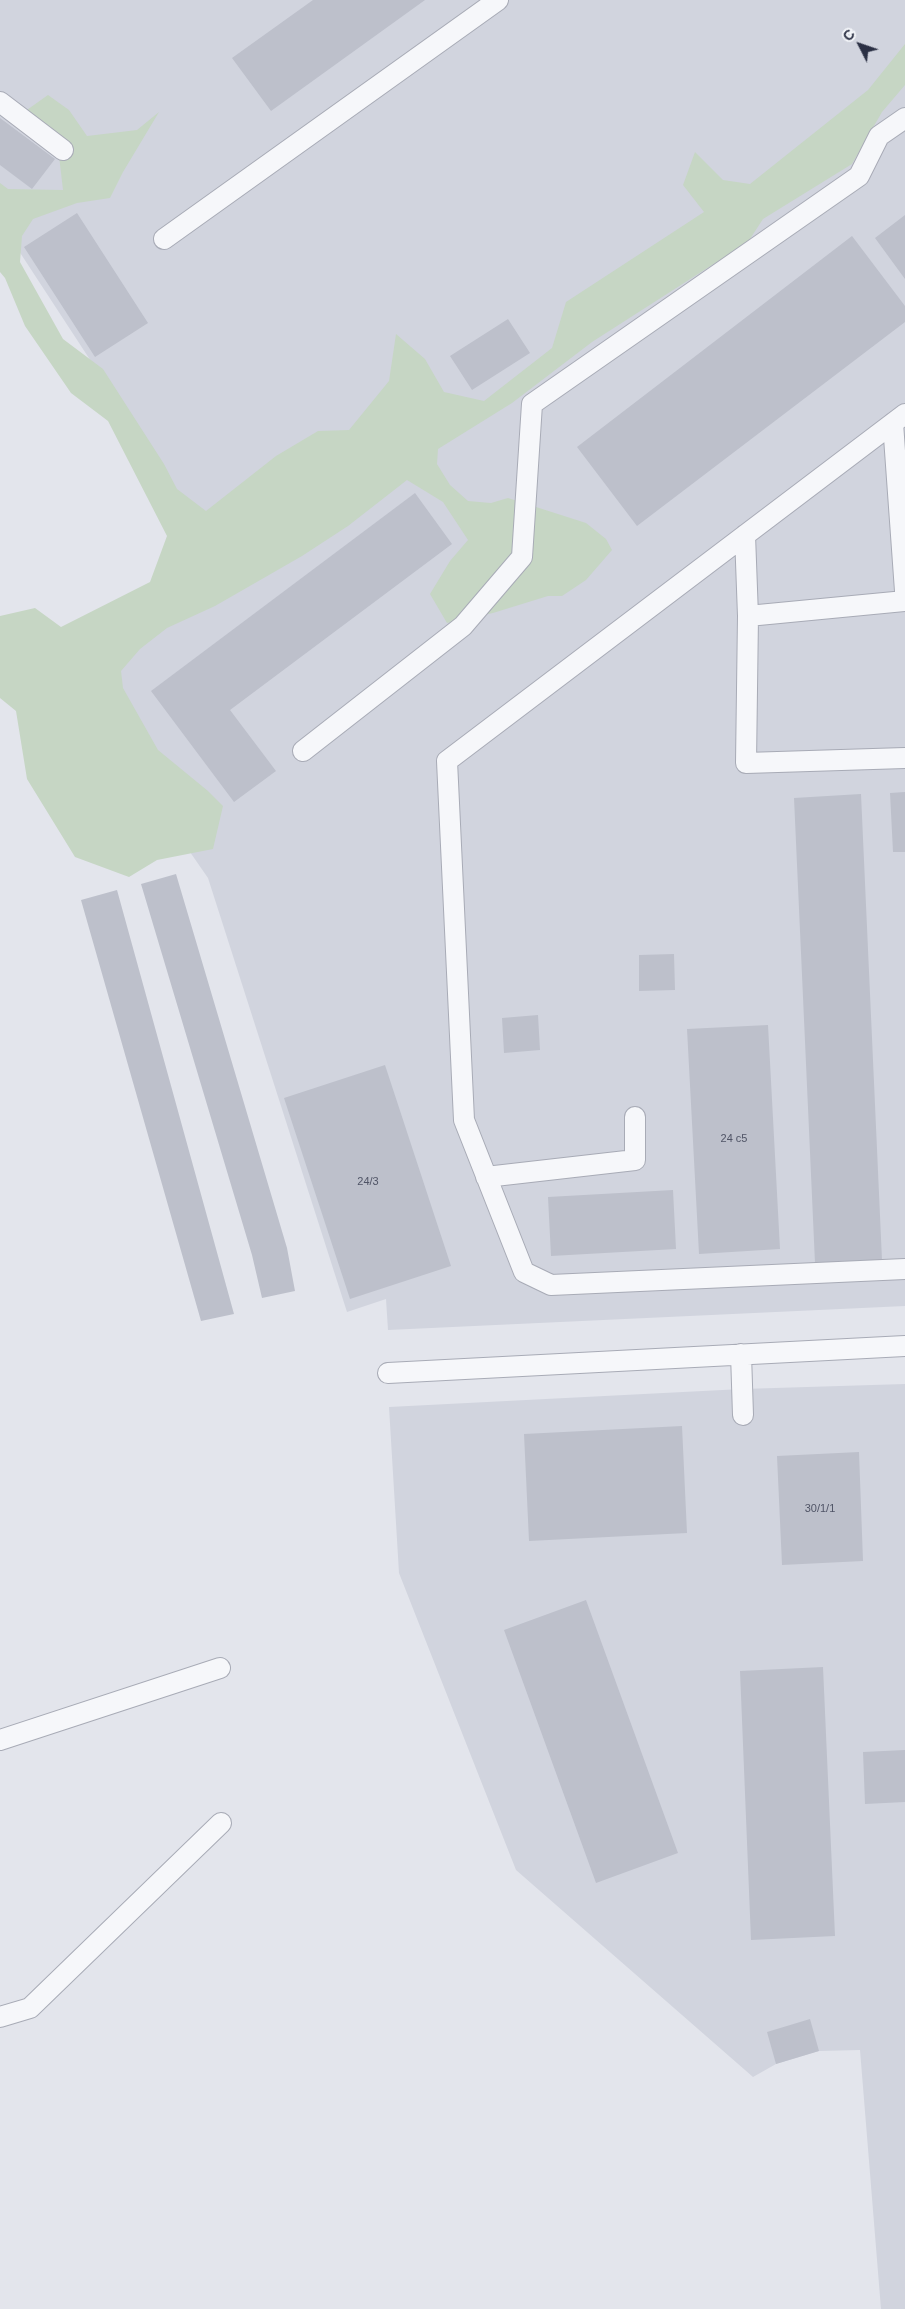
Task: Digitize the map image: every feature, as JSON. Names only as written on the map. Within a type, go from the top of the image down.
[{"type":"lane","points":[[164,239],[498,0]]},
{"type":"lane","points":[[0,102],[63,150]]},
{"type":"lane","points":[[303,751],[463,626],[522,557],[532,404],[859,176],[879,136],[905,118]]},
{"type":"lane","points":[[899,419],[447,761],[464,1120],[524,1272],[551,1285],[905,1269]]},
{"type":"lane","points":[[899,419],[905,592]]},
{"type":"lane","points":[[745,535],[748,616],[746,764],[905,758]]},
{"type":"lane","points":[[748,616],[905,601]]},
{"type":"lane","points":[[486,1177],[635,1160],[635,1117]]},
{"type":"lane","points":[[388,1373],[905,1346]]},
{"type":"lane","points":[[741,1354],[744,1415]]},
{"type":"lane","points":[[0,1740],[220,1668]]},
{"type":"lane","points":[[0,2017],[30,2008],[220,1823]]},
{"type":"shaded area","points":[[0,0],[905,0],[905,1306],[388,1330],[386,1299],[347,1312],[208,878],[68,676],[199,584],[132,424],[0,222]]},
{"type":"shaded area","points":[[905,1384],[905,2309],[881,2309],[860,2050],[819,2051],[776,2064],[753,2077],[516,1870],[399,1573],[389,1407],[742,1389]]},
{"type":"green space","points":[[905,44],[905,85],[882,112],[852,164],[763,219],[748,242],[592,342],[512,403],[438,449],[437,464],[450,485],[468,501],[491,503],[508,498],[586,523],[606,539],[612,550],[586,580],[562,596],[548,596],[493,613],[447,623],[430,594],[450,561],[468,540],[443,502],[407,480],[348,526],[302,556],[215,606],[167,628],[140,649],[121,671],[123,688],[158,750],[208,791],[223,806],[213,849],[157,860],[129,877],[75,857],[27,779],[16,711],[0,698],[0,616],[35,608],[61,627],[150,582],[167,536],[108,421],[71,393],[25,326],[5,278],[0,272],[0,183],[8,189],[63,190],[58,147],[17,117],[48,95],[69,110],[87,136],[137,130],[159,112],[123,172],[110,198],[77,203],[33,219],[22,236],[20,262],[63,339],[103,369],[164,464],[177,489],[206,511],[276,456],[318,431],[349,430],[389,381],[396,334],[425,359],[444,392],[484,401],[552,348],[566,302],[704,212],[683,185],[695,152],[723,180],[750,184],[868,90]]},
{"type":"building","points":[[313,0],[425,0],[271,111],[232,58]]},
{"type":"building","points":[[0,118],[55,159],[32,189],[0,165]]},
{"type":"building","points":[[77,213],[148,323],[95,357],[24,247]]},
{"type":"building","points":[[905,215],[905,279],[875,238]]},
{"type":"building","points":[[852,236],[905,306],[905,322],[637,526],[577,447]]},
{"type":"building","points":[[508,319],[530,353],[472,390],[450,356]]},
{"type":"building","points":[[415,493],[452,544],[230,710],[276,771],[234,802],[151,691]]},
{"type":"building","points":[[905,792],[905,852],[893,852],[890,793]]},
{"type":"building","points":[[861,794],[882,1260],[815,1263],[794,798]]},
{"type":"building","points":[[176,874],[287,1248],[295,1291],[262,1298],[252,1255],[141,884]]},
{"type":"building","points":[[117,890],[234,1314],[201,1321],[81,900]]},
{"type":"building","points":[[674,954],[675,990],[639,991],[639,955]]},
{"type":"building","points":[[538,1015],[540,1050],[504,1053],[502,1018]]},
{"type":"building","points":[[768,1025],[780,1249],[699,1254],[687,1029]]},
{"type":"building","points":[[385,1065],[451,1266],[350,1299],[284,1098]]},
{"type":"building","points":[[673,1190],[676,1249],[551,1256],[548,1197]]},
{"type":"building","points":[[682,1426],[687,1533],[529,1541],[524,1434]]},
{"type":"building","points":[[859,1452],[863,1561],[782,1565],[777,1456]]},
{"type":"building","points":[[586,1600],[678,1853],[596,1883],[504,1630]]},
{"type":"building","points":[[823,1667],[835,1936],[751,1940],[740,1671]]},
{"type":"building","points":[[905,1750],[905,1802],[865,1804],[863,1752]]},
{"type":"building","points":[[810,2019],[819,2051],[776,2064],[767,2032]]}]
